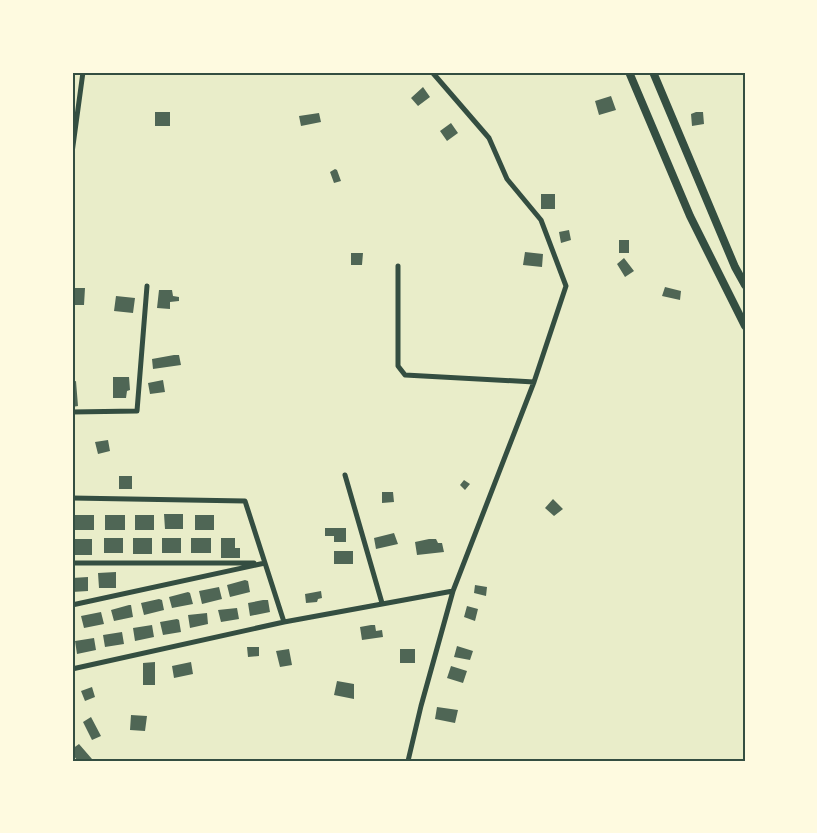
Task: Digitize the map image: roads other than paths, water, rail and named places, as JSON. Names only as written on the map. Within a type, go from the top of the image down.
[{"type":"highway","points":[[629,72],[690,216],[745,326]]},
{"type":"highway","points":[[653,72],[735,267],[745,285]]},
{"type":"street","points":[[72,153],[83,72]]},
{"type":"street","points":[[408,761],[453,591],[534,382],[566,286],[541,220],[507,178],[489,138],[432,72]]},
{"type":"street","points":[[398,266],[398,366],[405,375],[534,382]]},
{"type":"street","points":[[72,412],[137,411],[147,286]]},
{"type":"street","points":[[345,475],[382,603]]},
{"type":"street","points":[[72,498],[244,501],[284,622]]},
{"type":"street","points":[[72,563],[265,563]]},
{"type":"street","points":[[72,605],[265,563]]},
{"type":"street","points":[[72,669],[284,622],[453,591]]}]
